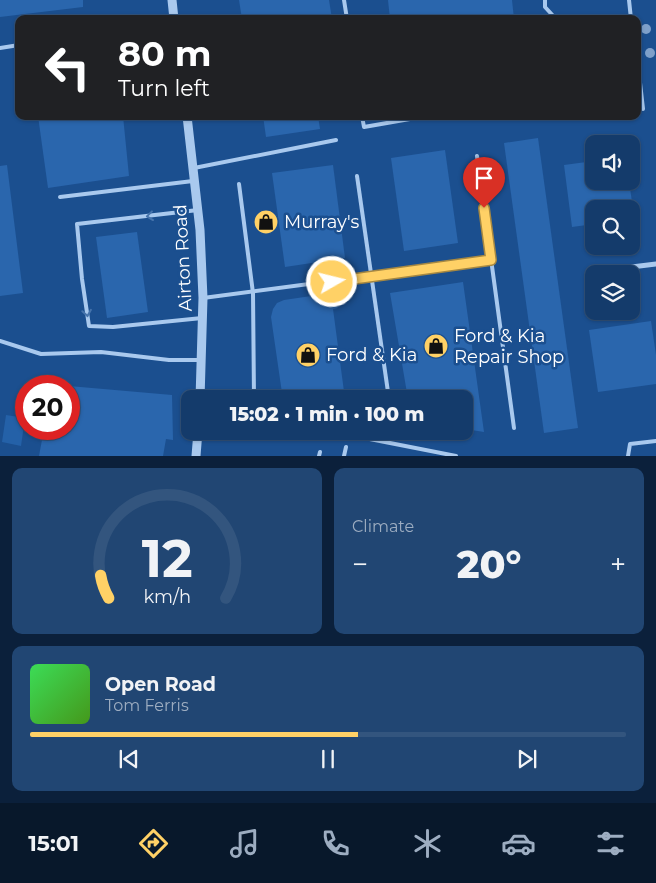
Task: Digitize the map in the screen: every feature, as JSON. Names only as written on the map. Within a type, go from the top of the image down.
[{"type":"street","points":[[172,0],[174,15]]},
{"type":"street","name":"Airton Road","points":[[188,120],[198,210],[203,298],[200,390]]},
{"type":"street","points":[[640,266],[656,264]]},
{"type":"street","points":[[196,456],[197,440]]},
{"type":"lane","points":[[344,0],[346,15]]},
{"type":"lane","points":[[545,0],[545,7],[552,15]]},
{"type":"lane","points":[[629,0],[631,15]]},
{"type":"lane","points":[[0,48],[15,46]]},
{"type":"lane","points":[[641,91],[643,109]]},
{"type":"lane","points":[[363,120],[364,127],[404,120]]},
{"type":"lane","points":[[194,168],[336,140]]},
{"type":"lane","points":[[477,156],[514,428]]},
{"type":"lane","points":[[357,176],[387,390]]},
{"type":"lane","points":[[60,197],[195,181]]},
{"type":"lane","points":[[238,184],[253,293],[254,390]]},
{"type":"lane","points":[[198,210],[77,224],[89,326],[113,328],[203,318]]},
{"type":"lane","points":[[203,298],[253,293],[491,260]]},
{"type":"lane","points":[[0,341],[41,354],[100,352],[168,360],[201,360]]},
{"type":"lane","points":[[375,440],[456,456]]},
{"type":"lane","points":[[628,456],[630,444],[656,441]]},
{"type":"lane","points":[[344,456],[346,448]]},
{"type":"shaded area","points":[[6,415],[15,416],[15,440],[22,440],[21,446],[2,442]]},
{"type":"building","points":[[0,0],[83,0],[83,7],[0,17]]},
{"type":"building","points":[[239,0],[329,0],[331,15],[241,15]]},
{"type":"building","points":[[388,0],[512,0],[514,15],[390,15]]},
{"type":"building","points":[[39,120],[123,120],[129,176],[48,188]]},
{"type":"building","points":[[264,120],[319,120],[320,129],[266,137]]},
{"type":"building","points":[[538,138],[578,428],[544,433],[504,143]]},
{"type":"building","points":[[445,150],[458,243],[404,251],[391,158]]},
{"type":"building","points":[[585,162],[585,190],[630,190],[632,200],[585,200],[585,225],[572,227],[564,165]]},
{"type":"building","points":[[7,165],[23,293],[0,296],[0,166]]},
{"type":"building","points":[[333,165],[345,258],[285,267],[272,173]]},
{"type":"building","points":[[137,232],[148,312],[107,318],[96,237]]},
{"type":"building","name":"Ford & Kia Repair Shop","points":[[463,282],[484,432],[473,430],[473,390],[406,390],[390,293]]},
{"type":"building","name":"Ford & Kia","points":[[318,295],[330,298],[338,308],[333,309],[344,390],[282,390],[271,317],[277,303],[284,300]]},
{"type":"building","points":[[651,321],[656,355],[656,384],[598,392],[589,330]]},
{"type":"building","points":[[80,387],[172,395],[173,440],[166,439],[163,456],[39,456],[42,440],[80,440]]},
{"type":"place","name":"Murray's","points":[[266,222]]},
{"type":"place","name":"Ford & Kia Repair Shop","points":[[436,346]]},
{"type":"place","name":"Ford & Kia","points":[[308,355]]},
{"type":"route","points":[[332,282],[491,260],[484,208]]}]
